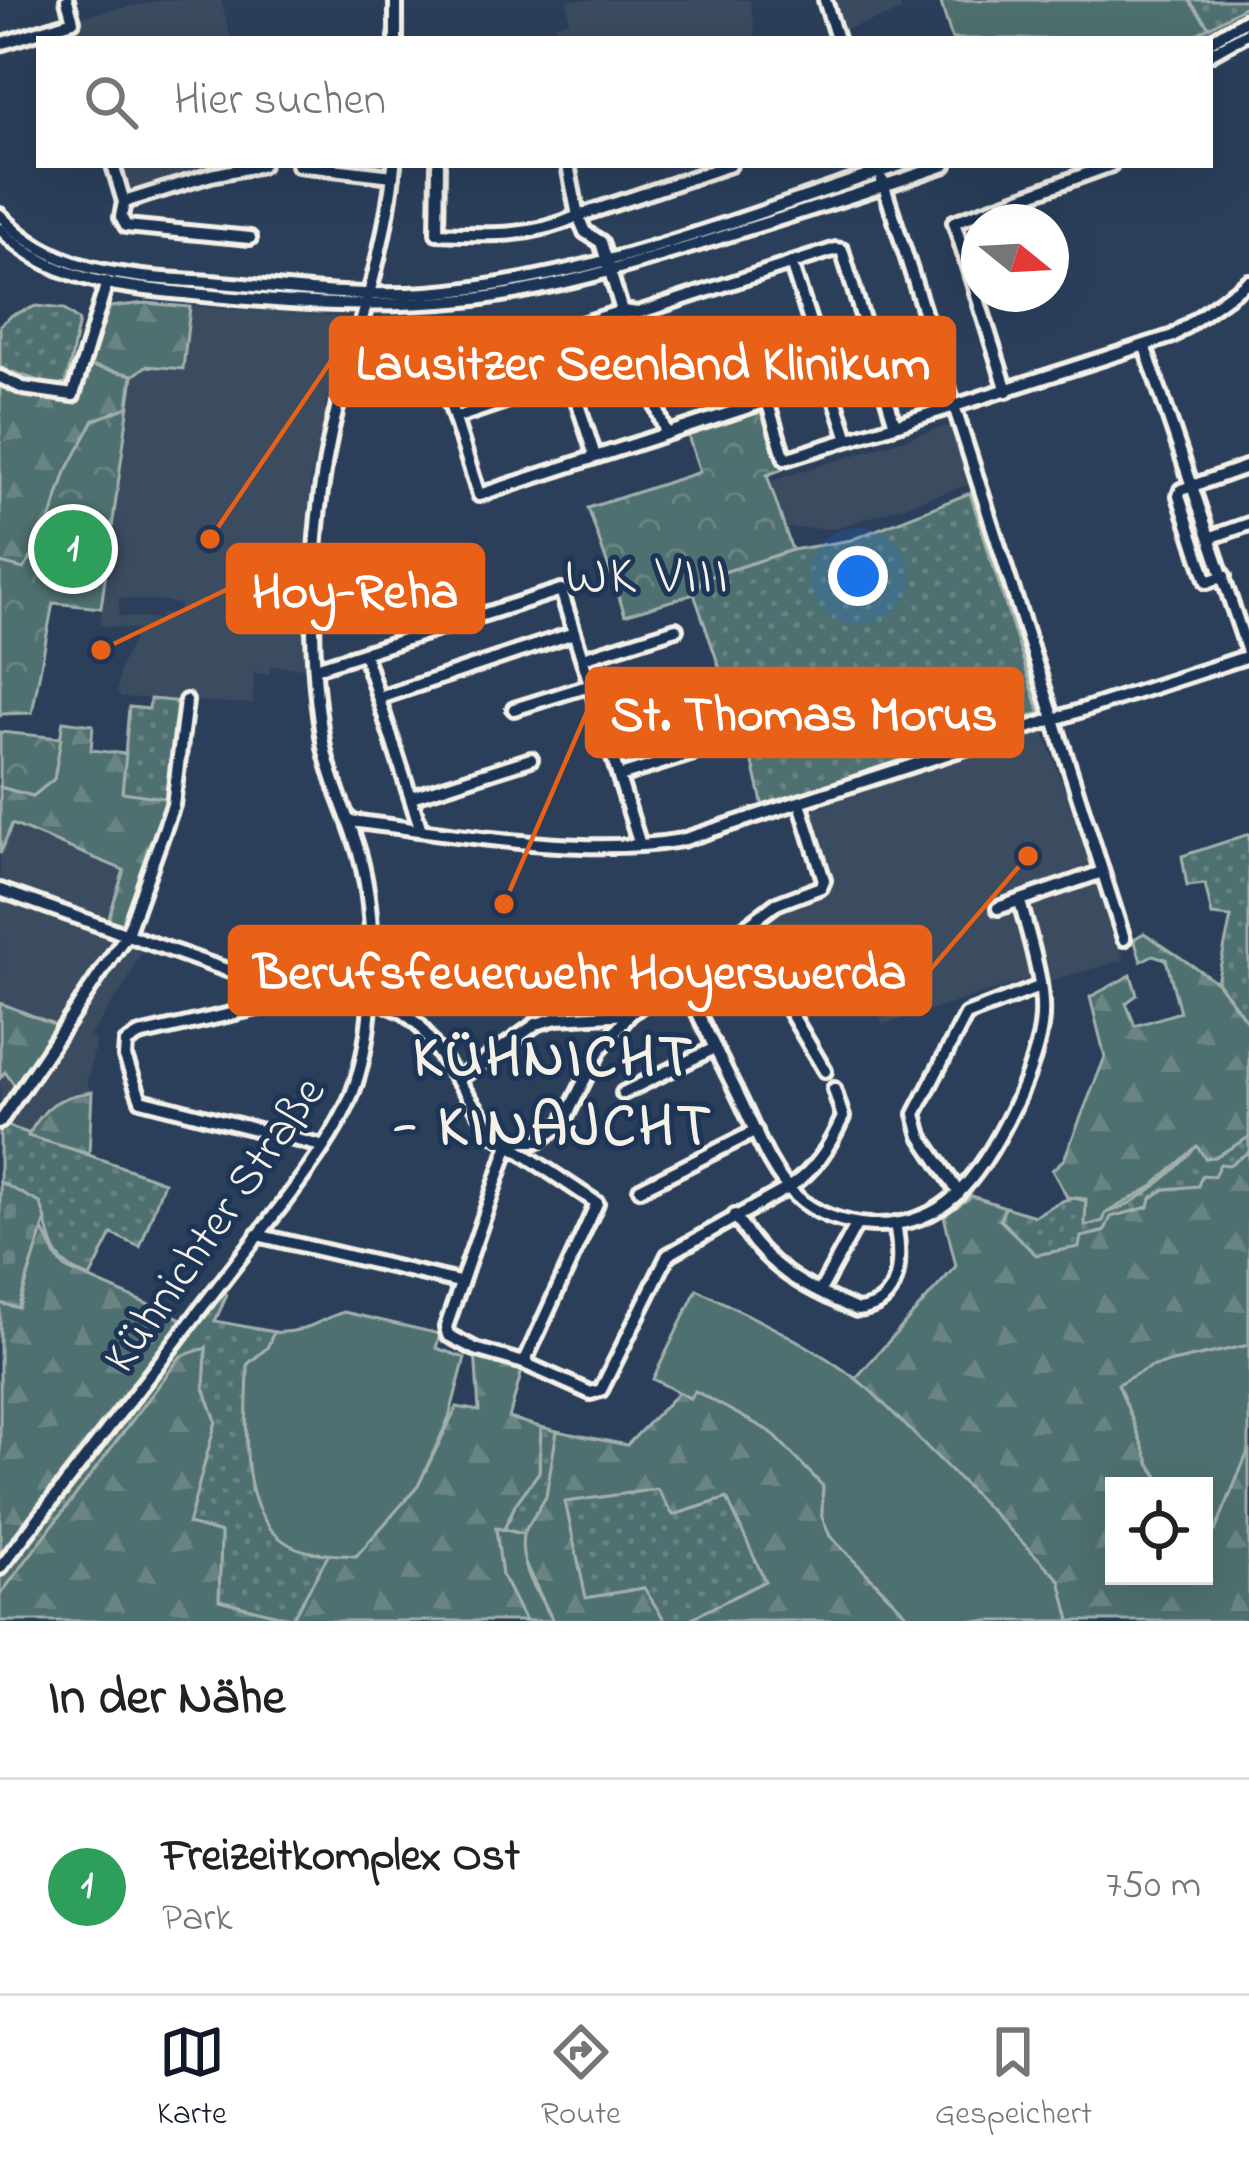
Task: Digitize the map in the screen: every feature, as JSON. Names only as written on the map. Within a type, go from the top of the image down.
[{"type":"street","points":[[67,0],[77,36]]},
{"type":"street","points":[[396,0],[396,36]]},
{"type":"street","points":[[825,0],[836,36]]},
{"type":"street","points":[[1213,39],[1249,18]]},
{"type":"street","points":[[0,44],[73,21]]},
{"type":"street","points":[[1213,52],[1249,32]]},
{"type":"street","points":[[114,168],[124,202],[121,221],[128,227],[250,238]]},
{"type":"street","points":[[124,202],[245,168]]},
{"type":"street","points":[[356,168],[394,170]]},
{"type":"street","points":[[439,168],[437,233],[509,236],[548,229],[721,168]]},
{"type":"street","points":[[569,168],[578,216],[585,232],[601,242],[666,433]]},
{"type":"street","points":[[609,265],[879,168],[1124,939]]},
{"type":"street","points":[[0,230],[52,267],[107,279],[370,301],[609,265],[936,168]]},
{"type":"street","points":[[1007,391],[954,222],[1103,168]]},
{"type":"street","name":"Kühnichter Straße","points":[[0,1568],[257,1235],[321,1146],[354,1089],[369,998],[368,901],[350,821],[324,747],[316,668],[321,502],[339,402],[370,301],[394,170]]},
{"type":"street","points":[[0,215],[53,256],[107,279]]},
{"type":"street","points":[[895,424],[845,255],[836,249],[644,312],[622,311],[439,369],[479,495],[767,401],[785,459],[1145,347],[1173,336],[1249,281]]},
{"type":"street","points":[[791,263],[848,439]]},
{"type":"street","points":[[0,377],[23,388],[73,395],[107,279]]},
{"type":"street","points":[[555,333],[595,456]]},
{"type":"street","points":[[350,821],[575,844],[682,840],[1249,655],[1145,347]]},
{"type":"street","points":[[455,418],[571,379]]},
{"type":"street","points":[[1223,576],[1207,582],[1179,496],[1190,486],[1249,466]]},
{"type":"street","points":[[1211,537],[1249,524]]},
{"type":"street","points":[[316,668],[561,590],[640,845]]},
{"type":"street","points":[[583,658],[676,629]]},
{"type":"street","points":[[380,698],[574,633]]},
{"type":"street","points":[[364,652],[421,830]]},
{"type":"street","points":[[514,709],[591,686]]},
{"type":"street","points":[[602,717],[693,687]]},
{"type":"street","points":[[0,1122],[127,934],[173,805],[186,701]]},
{"type":"street","points":[[620,776],[712,747]]},
{"type":"street","points":[[412,797],[531,759]]},
{"type":"street","points":[[800,803],[823,884],[776,904],[630,1014],[594,1060],[563,1123],[539,1142],[516,1141],[508,1147],[459,1282],[447,1320],[448,1335],[598,1393],[661,1265],[675,1250],[806,1177],[820,1160],[840,1124],[843,1108],[834,1089]]},
{"type":"street","points":[[998,908],[1102,872]]},
{"type":"street","points":[[0,890],[295,994],[369,998],[413,1018],[486,1124],[508,1147],[598,1203],[524,1363]]},
{"type":"street","points":[[681,977],[788,1188],[824,1215],[856,1225],[895,1223],[929,1214],[958,1193],[990,1150],[1030,1064],[1041,1027],[1039,987],[1020,901]]},
{"type":"street","points":[[741,929],[825,1071]]},
{"type":"street","points":[[958,1193],[921,1136],[915,1114],[966,1015],[1039,987]]},
{"type":"street","points":[[295,994],[288,1001],[139,1035],[126,1043],[125,1057],[141,1100],[321,1146]]},
{"type":"street","points":[[457,1081],[536,1024],[557,1018],[630,1014]]},
{"type":"street","points":[[610,1017],[616,1030]]},
{"type":"street","points":[[623,1093],[715,1048]]},
{"type":"street","points":[[640,1189],[756,1131]]},
{"type":"street","points":[[735,1215],[757,1250],[857,1310],[876,1304],[894,1283],[901,1266],[895,1223]]},
{"type":"street","points":[[820,1291],[856,1225]]},
{"type":"street","points":[[257,1235],[459,1282]]},
{"type":"shaded area","points":[[164,0],[221,0],[230,36],[81,36],[76,17]]},
{"type":"shaded area","points":[[567,0],[750,0],[756,36],[557,36],[555,24],[569,21]]},
{"type":"shaded area","points":[[825,0],[899,0],[902,11],[835,33]]},
{"type":"shaded area","points":[[120,168],[210,168],[131,193]]},
{"type":"shaded area","points":[[146,303],[347,317],[349,322],[347,347],[325,402],[310,480],[306,668],[270,666],[269,674],[254,673],[253,704],[121,697],[117,693],[120,667],[138,630],[100,625],[133,376],[104,319],[110,307]],"holes":[[[119,598],[180,605],[178,615],[161,614],[160,619],[119,616]]]},
{"type":"shaded area","points":[[950,425],[968,485],[835,529],[787,528],[771,481]]},
{"type":"shaded area","points":[[1044,732],[1124,960],[1041,983],[1038,977],[883,1025],[871,993],[816,1010],[800,1020],[743,920],[775,898],[827,875],[806,811]]},
{"type":"shaded area","points":[[12,824],[125,870],[105,927],[146,942],[127,982],[89,1037],[96,1040],[87,1083],[92,1092],[63,1096],[40,1112],[28,1136],[5,1125],[22,1098],[0,1121],[0,1078],[4,1072],[18,1093],[63,1029],[0,1003],[0,855]]},
{"type":"green space","points":[[1189,0],[1249,0],[1249,4],[1209,27]]},
{"type":"green space","points":[[1189,0],[1209,27],[1193,36],[951,36],[941,3]]},
{"type":"green space","points":[[146,303],[190,307],[183,369],[146,366],[133,376],[128,407],[66,472],[45,536],[23,570],[0,563],[0,377],[75,400],[110,307]]},
{"type":"green space","points":[[36,306],[63,309],[79,321],[66,384],[60,388],[7,374],[0,366],[0,325]]},
{"type":"green space","points":[[88,365],[133,375],[101,608],[53,603],[32,713],[0,717],[0,563],[24,569],[45,536],[66,472],[94,420],[128,407],[132,375],[89,366],[75,400]]},
{"type":"green space","points":[[763,408],[783,469],[767,475],[792,550],[702,579],[694,594],[625,615],[588,508],[700,472],[687,433]]},
{"type":"green space","points":[[970,493],[1040,713],[763,807],[754,767],[694,594],[702,579],[792,550],[851,540]]},
{"type":"green space","points":[[150,699],[186,702],[173,805],[122,792],[129,707],[149,709]]},
{"type":"green space","points":[[63,721],[93,725],[91,750],[126,754],[122,792],[164,798],[173,805],[127,934],[106,926],[124,870],[12,824],[0,854],[0,787],[33,796],[54,779]]},
{"type":"green space","points":[[0,732],[61,738],[54,779],[33,796],[0,787]]},
{"type":"green space","points":[[1249,834],[1249,1024],[1217,982],[1231,917],[1212,915],[1205,884],[1187,886],[1182,856]]},
{"type":"green space","points":[[1144,933],[1217,982],[1249,1024],[1249,1137],[1215,1157],[1205,1158],[1197,1146],[1153,1186],[1106,1213],[1103,1221],[1085,1226],[1086,1199],[1067,1197],[1052,1170],[1064,1159],[1105,1057],[1090,997],[1131,975],[1137,995],[1126,1003],[1135,1026],[1180,1012],[1166,959],[1153,955],[1141,961],[1134,939]]},
{"type":"green space","points":[[0,1003],[59,1026],[17,1089],[5,1072],[0,1078]]},
{"type":"green space","points":[[92,1092],[89,1154],[28,1136],[53,1104]]},
{"type":"green space","points":[[5,1125],[164,1182],[140,1247],[112,1234],[90,1278],[65,1264],[53,1248],[40,1203],[0,1182],[0,1133]]},
{"type":"green space","points":[[1249,1137],[1249,1152],[1198,1186],[1175,1190],[1149,1207],[1112,1217],[1105,1231],[1082,1237],[1080,1247],[1036,1255],[1000,1220],[1005,1207],[1035,1216],[1070,1199],[1086,1201],[1106,1213],[1156,1185],[1197,1145],[1215,1157]]},
{"type":"green space","points":[[1249,1152],[1249,1345],[1150,1367],[1149,1464],[1158,1477],[1105,1477],[1105,1585],[1213,1585],[1213,1531],[1249,1449],[1249,1621],[1070,1621],[1059,1580],[856,1378],[956,1266],[944,1216],[972,1196],[1005,1207],[1000,1220],[1036,1255],[1079,1247],[1081,1237],[1104,1232],[1111,1217],[1149,1207],[1151,1198],[1165,1189],[1198,1186],[1202,1175],[1214,1176],[1220,1164],[1229,1165]]},
{"type":"green space","points":[[0,1182],[40,1203],[46,1219],[18,1308],[0,1303]]},
{"type":"green space","points":[[43,1229],[67,1269],[182,1319],[0,1553],[0,1303],[19,1307]]},
{"type":"green space","points":[[220,1284],[227,1295],[215,1321],[274,1332],[267,1348],[248,1364],[251,1491],[306,1551],[329,1554],[293,1619],[219,1600],[221,1533],[188,1524],[216,1421],[204,1388],[206,1348],[0,1595],[0,1553],[182,1319],[191,1323]]},
{"type":"green space","points":[[697,1289],[811,1348],[873,1393],[1060,1580],[1070,1621],[914,1621],[830,1536],[822,1517],[823,1486],[771,1432],[695,1391],[690,1398],[653,1379]]},
{"type":"green space","points":[[344,1312],[440,1334],[436,1348],[465,1358],[449,1418],[418,1486],[356,1556],[299,1549],[273,1532],[252,1490],[246,1438],[248,1364],[267,1348],[274,1332],[303,1329]]},
{"type":"green space","points":[[1249,1345],[1249,1449],[1215,1531],[1213,1477],[1158,1477],[1118,1384],[1150,1367]]},
{"type":"green space","points":[[206,1348],[204,1388],[216,1421],[188,1524],[221,1533],[219,1600],[292,1619],[329,1554],[356,1556],[418,1486],[457,1407],[479,1411],[475,1350],[524,1363],[509,1418],[541,1427],[539,1472],[504,1529],[496,1529],[502,1575],[525,1621],[0,1621],[0,1595],[181,1356]]},
{"type":"green space","points":[[694,1390],[771,1432],[823,1486],[822,1517],[830,1536],[913,1621],[686,1621],[765,1581],[727,1498],[673,1515],[657,1489],[565,1502],[586,1598],[644,1588],[665,1621],[553,1621],[520,1553],[523,1534],[546,1497],[557,1431],[627,1445],[679,1392],[689,1398]]},
{"type":"green space","points":[[541,1427],[557,1431],[546,1497],[523,1534],[504,1529],[539,1472]]},
{"type":"green space","points":[[658,1489],[674,1515],[728,1498],[766,1581],[686,1621],[665,1621],[643,1588],[586,1598],[565,1502]]},
{"type":"green space","points":[[496,1528],[523,1534],[526,1569],[553,1621],[525,1621],[502,1575]]},
{"type":"place","name":"Lausitzer Seenland Klinikum","points":[[210,539]]},
{"type":"place","name":"Freizeitkomplex Ost","points":[[73,549]]},
{"type":"place","name":"Hoy-Reha","points":[[101,650]]},
{"type":"place","name":"Berufsfeuerwehr Hoyerswerda","points":[[1028,856]]},
{"type":"place","name":"St. Thomas Morus","points":[[504,904]]},
{"type":"district","name":"WK VIII","points":[[648,573]]},
{"type":"district","name":"KÜHNICHT - KINAJCHT","points":[[554,1088]]}]
